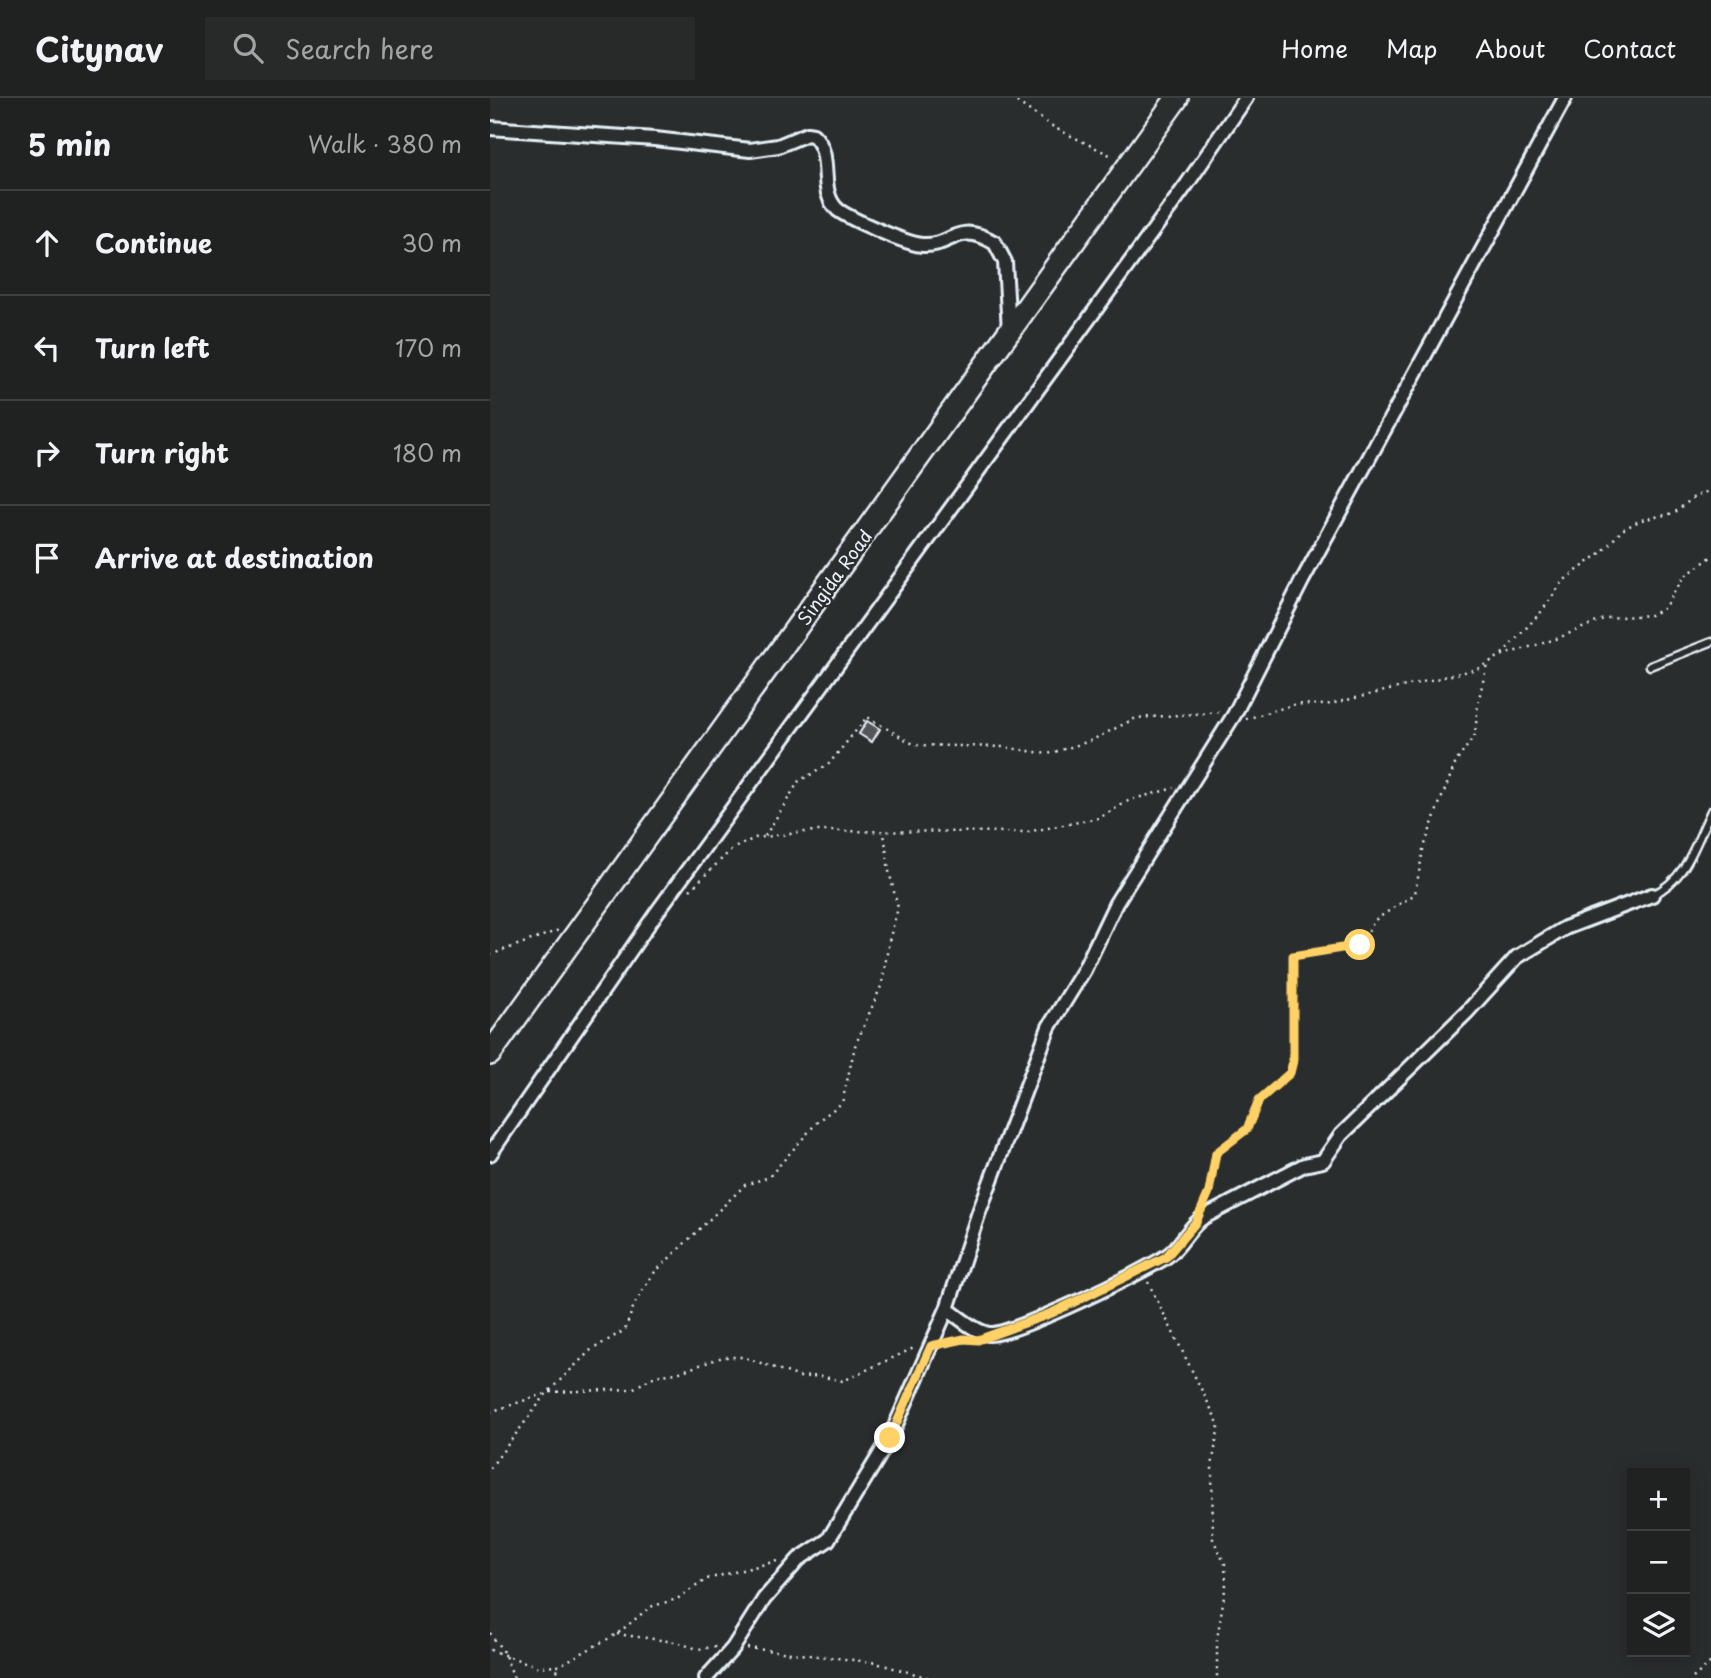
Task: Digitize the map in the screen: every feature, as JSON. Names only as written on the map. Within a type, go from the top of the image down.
[{"type":"highway","name":"Singida Road","points":[[490,1054],[1177,98]]},
{"type":"street","points":[[490,1154],[657,912],[1247,98]]},
{"type":"street","points":[[706,1678],[733,1648],[764,1599],[799,1559],[828,1540],[890,1438],[947,1309],[979,1212],[1049,1027],[1090,958],[1116,903],[1234,715],[1302,581],[1565,98]]},
{"type":"street","points":[[490,128],[655,139],[750,150],[771,148],[807,134],[813,135],[823,150],[830,200],[843,213],[922,245],[965,232],[995,243],[1005,262],[1009,334]]},
{"type":"street","points":[[947,1309],[981,1331],[998,1333],[1052,1313],[1142,1271],[1172,1252],[1196,1222],[1304,1166],[1323,1161],[1341,1135],[1522,953],[1565,928],[1652,895]]},
{"type":"lane","points":[[1650,666],[1711,642]]},
{"type":"lane","points":[[1652,895],[1672,885],[1681,874],[1711,811]]},
{"type":"path","points":[[1011,98],[1055,128],[1129,165]]},
{"type":"path","points":[[1500,656],[1542,611],[1563,581],[1602,552],[1622,530],[1641,520],[1674,513],[1694,497],[1711,490]]},
{"type":"path","points":[[1196,1222],[1209,1192],[1216,1153],[1247,1129],[1259,1100],[1290,1073],[1293,1061],[1293,956],[1360,945],[1375,920],[1415,894],[1423,850],[1438,807],[1457,762],[1475,736],[1478,703],[1487,664]]},
{"type":"path","points":[[687,891],[733,849],[755,838],[814,831],[1027,832],[1099,818],[1130,800],[1194,782]]},
{"type":"path","points":[[490,1468],[547,1393],[592,1350],[625,1330],[647,1281],[716,1210],[745,1185],[769,1177],[819,1120],[842,1103],[855,1046],[883,984],[889,941],[898,908],[889,871],[884,832]]},
{"type":"path","points":[[490,956],[517,943],[585,922]]},
{"type":"path","points":[[1142,1271],[1219,1425],[1212,1466],[1213,1539],[1225,1564],[1226,1584],[1217,1639],[1217,1678]]},
{"type":"path","points":[[490,1412],[547,1393],[632,1389],[655,1376],[677,1374],[723,1357],[744,1357],[800,1377],[819,1376],[843,1381],[884,1363],[903,1350],[964,1339],[972,1341]]},
{"type":"path","points":[[490,1650],[539,1667],[558,1666],[617,1634],[650,1607],[677,1599],[707,1579],[738,1573],[771,1561],[799,1559]]},
{"type":"path","points":[[490,1633],[504,1653],[513,1678]]},
{"type":"path","points":[[617,1634],[675,1642],[698,1649],[733,1648],[850,1659],[930,1678]]},
{"type":"path","points":[[1693,1678],[1711,1662]]},
{"type":"path","points":[[555,1678],[558,1666]]},
{"type":"building","points":[[867,721],[880,729],[872,742],[859,734]]},
{"type":"route","points":[[890,1438],[931,1346],[955,1340],[978,1340],[1052,1313],[1142,1271],[1172,1252],[1196,1222],[1209,1192],[1216,1153],[1247,1129],[1259,1100],[1290,1073],[1293,1061],[1293,956],[1300,953],[1350,949],[1360,945]]}]
